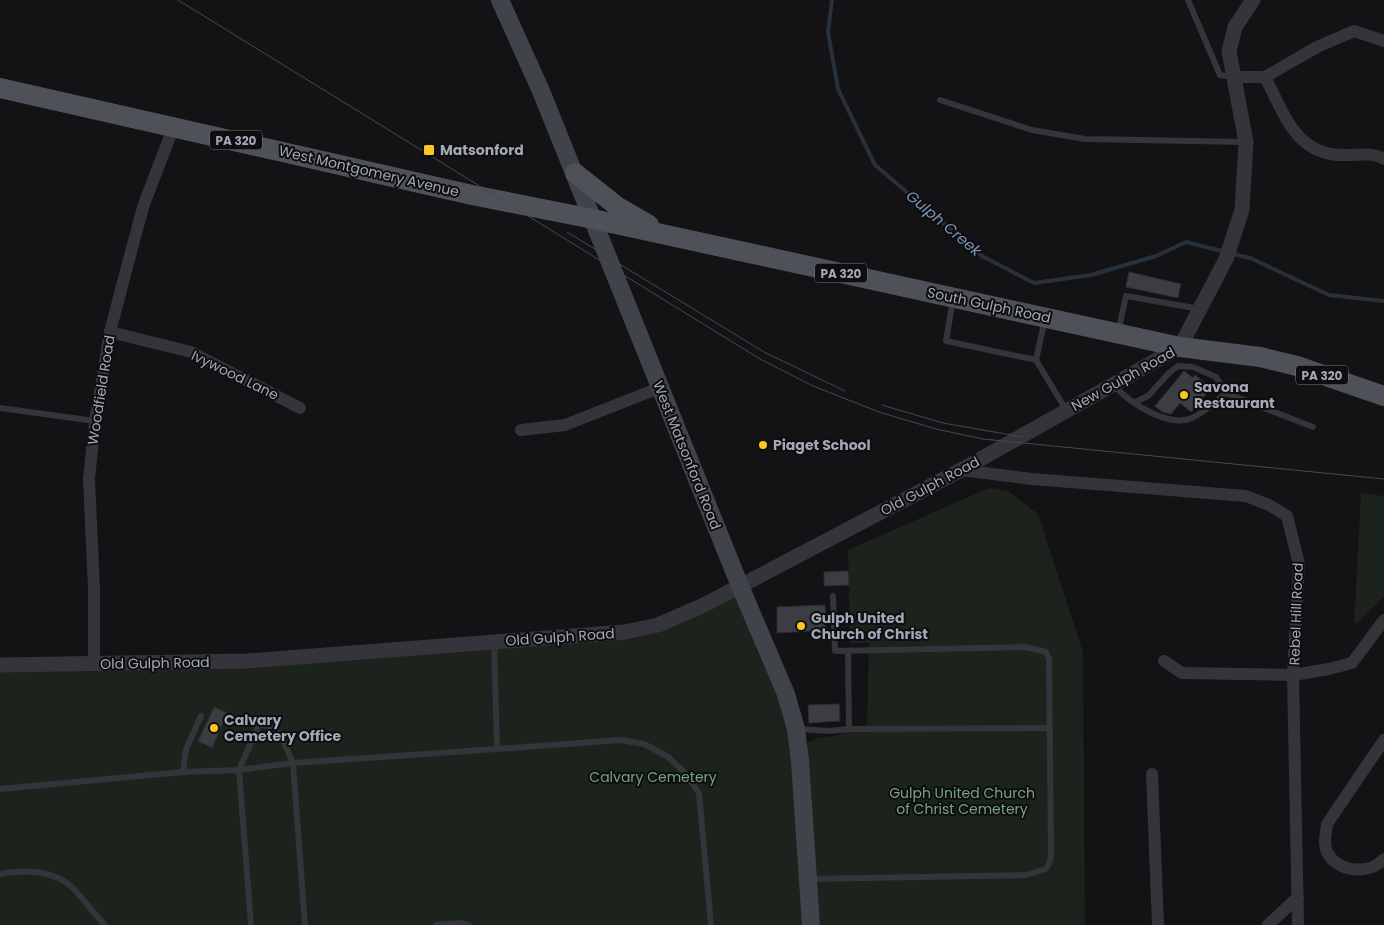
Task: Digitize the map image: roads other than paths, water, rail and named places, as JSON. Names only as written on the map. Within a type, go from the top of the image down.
[{"type":"main road","name":"West Matsonford Road","points":[[500,0],[575,173],[659,388],[786,694],[796,729],[811,925]]},
{"type":"main road","name":"West Montgomery Avenue","points":[[0,88],[472,195],[593,218]]},
{"type":"main road","points":[[575,173],[618,207],[666,234]]},
{"type":"main road","name":"South Gulph Road","points":[[593,218],[1180,347],[1260,357],[1297,366],[1384,396]]},
{"type":"street","points":[[1180,347],[1202,309],[1229,252],[1242,210],[1246,142],[1232,77],[1230,50],[1235,27],[1253,0]]},
{"type":"street","points":[[1232,77],[1265,77],[1317,47],[1354,31],[1384,41]]},
{"type":"street","points":[[1265,77],[1297,137],[1329,156],[1377,154],[1384,159]]},
{"type":"street","name":"Woodfield Road","points":[[94,664],[94,589],[89,479],[96,420],[110,332],[144,204],[174,126]]},
{"type":"street","name":"Ivywood Lane","points":[[110,332],[191,352],[300,408]]},
{"type":"street","name":"New Gulph Road","points":[[1066,411],[1180,347]]},
{"type":"street","points":[[521,430],[565,426],[659,388]]},
{"type":"street","name":"Old Gulph Road","points":[[0,665],[247,661],[624,632],[658,625],[678,618],[740,586],[961,470],[1066,411]]},
{"type":"street","name":"Rebel Hill Road","points":[[961,470],[1042,480],[1246,496],[1275,508],[1287,516],[1299,564],[1293,675],[1298,925]]},
{"type":"street","points":[[1164,661],[1182,673],[1293,675],[1329,669],[1352,662],[1384,620]]},
{"type":"street","points":[[1384,740],[1327,824],[1325,836],[1326,851],[1334,861],[1358,871],[1370,870],[1384,859]]},
{"type":"street","points":[[1152,774],[1158,925]]},
{"type":"street","points":[[1268,925],[1298,897]]},
{"type":"lane","points":[[1188,0],[1220,75],[1232,77]]},
{"type":"lane","points":[[940,100],[1032,130],[1086,139],[1246,142]]},
{"type":"lane","points":[[1118,334],[1126,296],[1202,309]]},
{"type":"lane","points":[[953,297],[946,341],[1036,360]]},
{"type":"lane","points":[[1045,317],[1036,360],[1066,411]]},
{"type":"lane","points":[[1135,402],[1148,396],[1178,366],[1193,367],[1216,377],[1226,393],[1313,427]]},
{"type":"lane","points":[[1114,384],[1122,394],[1146,411],[1161,417],[1191,419],[1226,393]]},
{"type":"lane","points":[[0,408],[96,420]]},
{"type":"lane","points":[[808,879],[1026,875],[1046,869],[1051,853],[1049,659],[1046,652],[1026,647],[835,651],[833,596]]},
{"type":"lane","points":[[494,642],[497,749]]},
{"type":"lane","points":[[848,651],[849,729]]},
{"type":"lane","points":[[182,772],[186,749],[201,716]]},
{"type":"lane","points":[[251,925],[239,770],[259,724],[268,726],[280,734],[293,763],[305,925]]},
{"type":"lane","points":[[796,729],[829,731],[849,729],[1049,728]]},
{"type":"lane","points":[[0,789],[182,772],[239,770],[293,763],[621,740],[644,744],[667,756],[683,771],[699,793],[710,925]]},
{"type":"lane","points":[[0,874],[18,870],[45,873],[73,888],[105,925]]},
{"type":"lane","points":[[436,925],[459,923],[469,925]]},
{"type":"waterway","name":"Gulph Creek","points":[[832,0],[828,32],[838,89],[875,165],[982,256],[1034,283],[1091,275],[1156,256],[1186,242],[1226,252]]},
{"type":"waterway","name":"Gulph Creek","points":[[1233,254],[1250,258],[1329,295],[1384,301]]},
{"type":"tram line","points":[[178,0],[760,359],[813,386],[879,412],[936,429],[983,439],[1384,479]]},
{"type":"tram line","points":[[567,232],[764,352],[845,391]]},
{"type":"tram line","points":[[882,405],[943,423],[1023,437]]},
{"type":"place","name":"Matsonford","points":[[429,150]]},
{"type":"place","name":"Savona Restaurant","points":[[1184,395]]},
{"type":"place","name":"Piaget School","points":[[763,445]]},
{"type":"place","name":"Gulph United Church of Christ","points":[[801,626]]},
{"type":"place","name":"Calvary Cemetery Office","points":[[214,728]]},
{"type":"park label","name":"Calvary Cemetery","points":[[653,777]]},
{"type":"park label","name":"Gulph United Church of Christ Cemetery","points":[[962,802]]}]
